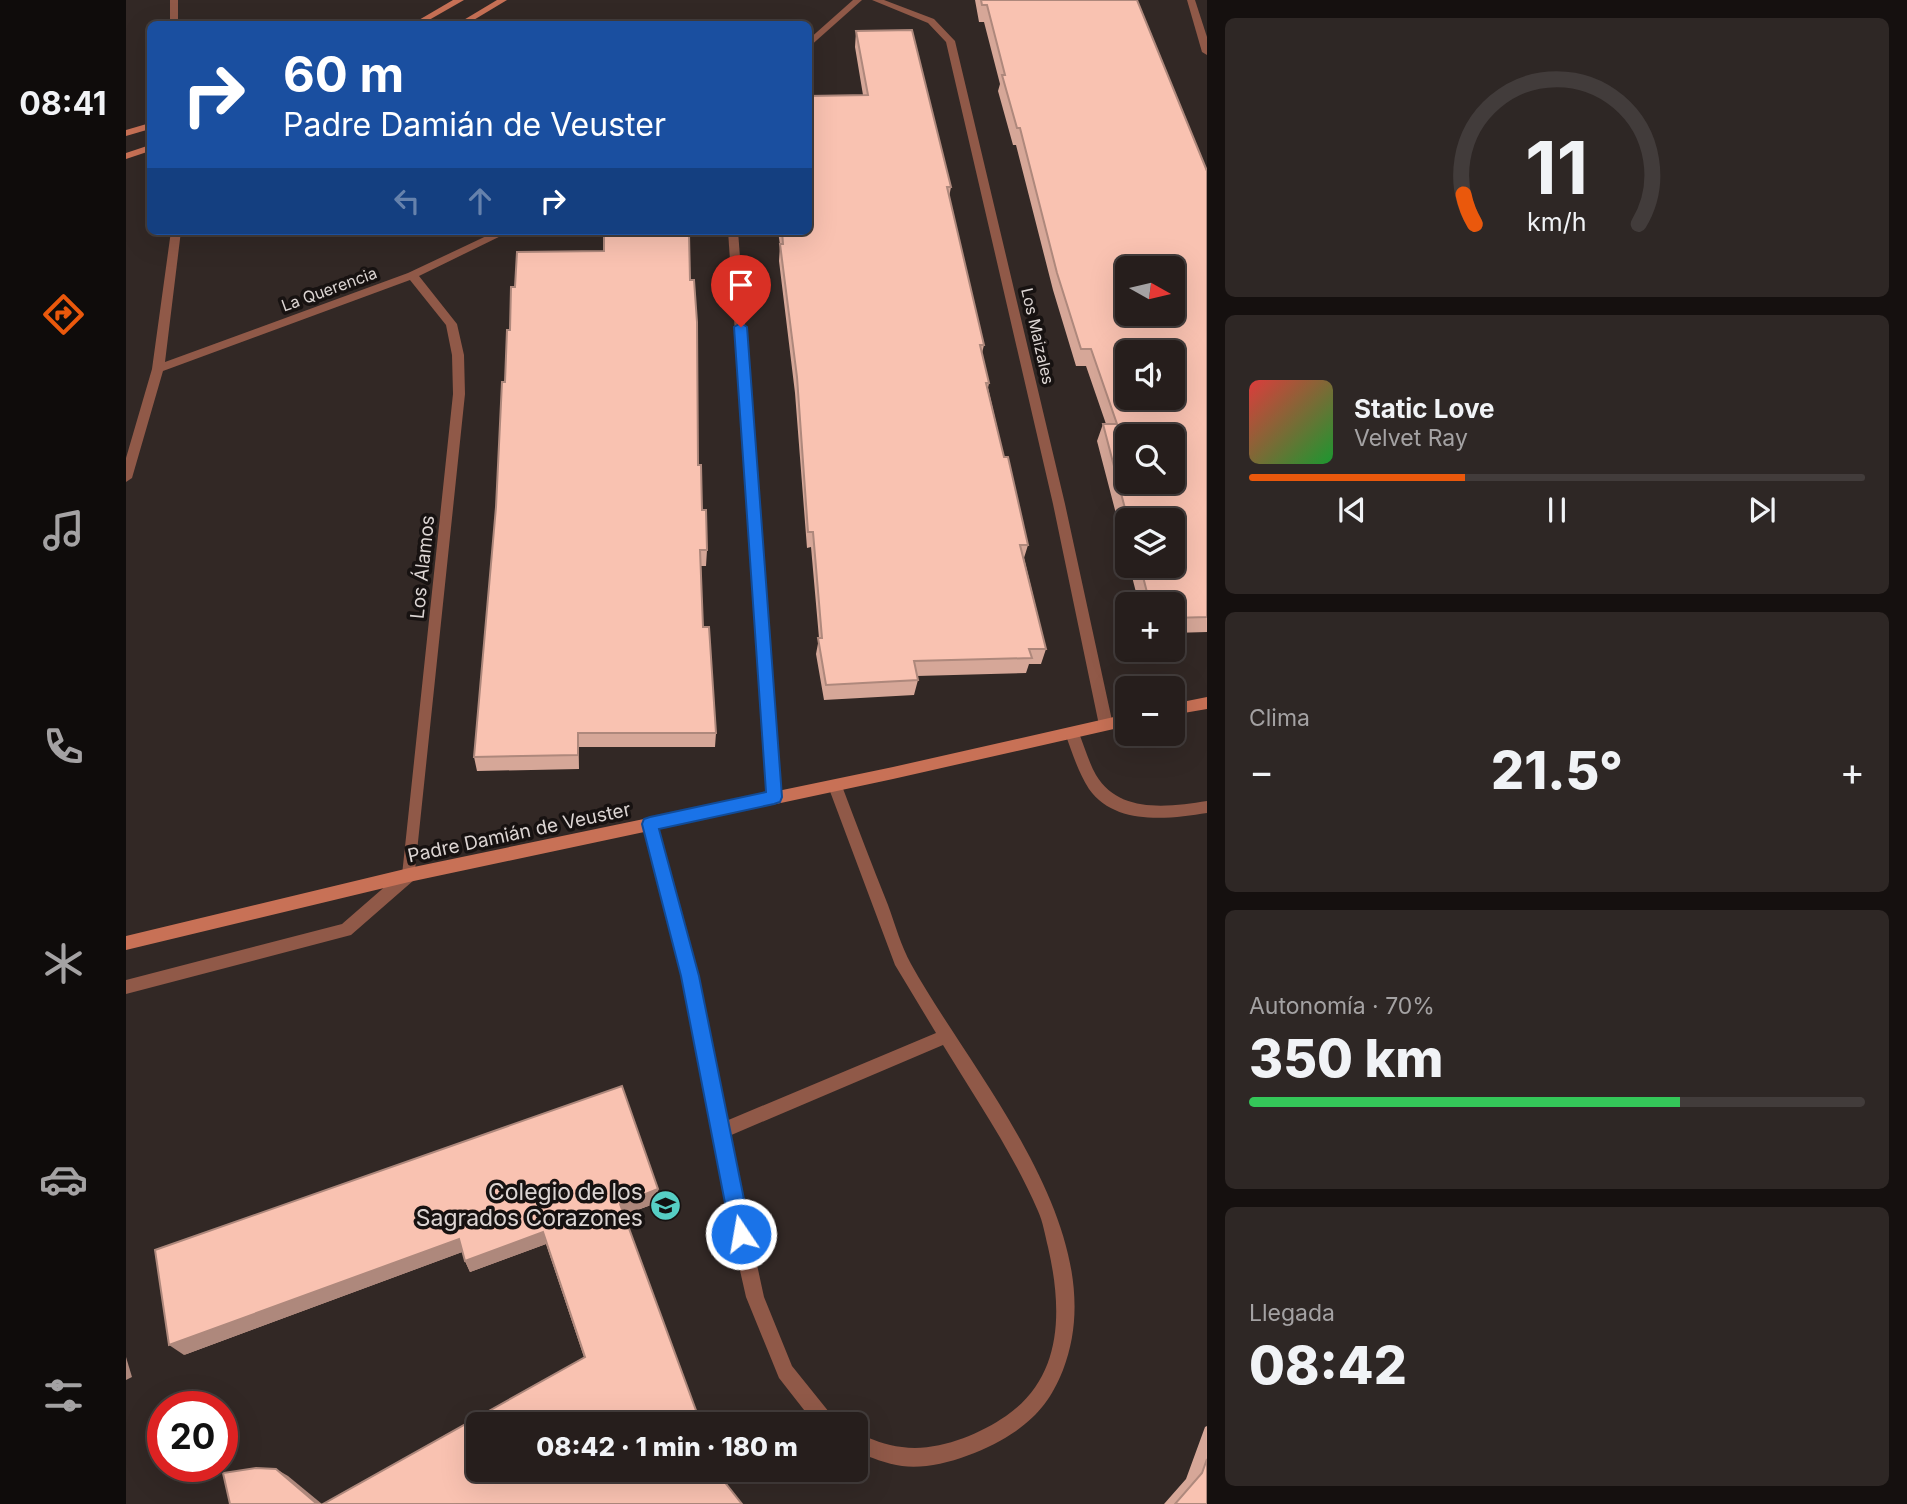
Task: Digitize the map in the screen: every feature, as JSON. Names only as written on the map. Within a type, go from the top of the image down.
[{"type":"street","points":[[174,0],[174,21]]},
{"type":"street","points":[[422,21],[460,0]]},
{"type":"street","points":[[466,21],[503,0]]},
{"type":"street","points":[[812,41],[858,0]]},
{"type":"street","name":"Los Maizales","points":[[876,0],[932,21],[950,41],[1059,504],[1106,724]]},
{"type":"street","points":[[1191,0],[1207,52]]},
{"type":"street","points":[[126,133],[147,127]]},
{"type":"street","points":[[126,156],[147,149]]},
{"type":"street","points":[[126,478],[158,369],[175,235]]},
{"type":"street","name":"La Querencia","points":[[158,369],[412,275],[497,235]]},
{"type":"street","points":[[733,235],[774,797]]},
{"type":"street","name":"Los Álamos","points":[[409,875],[459,394],[458,355],[451,324],[412,275]]},
{"type":"street","points":[[1185,707],[1207,703]]},
{"type":"street","name":"Padre Damián de Veuster","points":[[126,943],[409,875],[835,786],[1115,722]]},
{"type":"street","points":[[1072,733],[1094,784],[1105,798],[1119,806],[1135,810],[1207,807]]},
{"type":"street","points":[[835,786],[903,965],[1022,1159],[1048,1212],[1060,1262],[1067,1317],[1059,1356],[1046,1389],[1023,1415],[990,1438],[944,1454],[902,1457],[868,1447]]},
{"type":"street","points":[[650,824],[681,937],[755,1297],[785,1372],[816,1412]]},
{"type":"street","points":[[126,987],[346,930],[409,875]]},
{"type":"street","points":[[722,1131],[946,1036]]},
{"type":"building","points":[[981,0],[1137,0],[1207,171],[1207,617],[1185,618],[1185,592],[1147,592],[1143,578],[1185,578],[1185,508],[1125,508],[1121,494],[1185,494],[1185,424],[1117,424],[1091,349],[1081,349],[1057,273],[1020,128],[1017,128],[1002,75],[1005,75],[987,5],[982,5]]},
{"type":"building","points":[[912,30],[951,187],[947,187],[984,345],[980,345],[989,383],[986,383],[1004,457],[1008,457],[1028,545],[1020,545],[1046,649],[1029,649],[1032,658],[914,661],[918,680],[826,685],[818,638],[822,638],[813,532],[808,532],[797,377],[780,244],[783,244],[782,235],[812,235],[812,96],[868,95],[856,31]]},
{"type":"building","points":[[604,235],[689,235],[690,280],[694,280],[697,322],[698,465],[701,465],[702,510],[706,510],[707,550],[700,550],[703,627],[709,627],[716,733],[578,733],[578,755],[474,757],[496,507],[502,382],[505,382],[507,330],[510,330],[511,287],[515,287],[517,252],[604,251]]},
{"type":"building","points":[[1103,424],[1115,424],[1115,470]]},
{"type":"building","points":[[622,1086],[658,1189],[620,1204],[697,1412],[487,1412],[585,1357],[543,1232],[465,1261],[459,1239],[169,1345],[155,1250]]},
{"type":"building","points":[[466,1424],[466,1482],[725,1482],[742,1504],[323,1504]]},
{"type":"building","points":[[1207,1459],[1207,1504],[1175,1504],[1202,1473]]},
{"type":"building","points":[[276,1469],[317,1504],[230,1504],[225,1482],[238,1482],[238,1471]]},
{"type":"place","name":"Colegio de los Sagrados Corazones","points":[[666,1205]]},
{"type":"route","points":[[741,327],[774,797],[650,824],[690,976],[741,1234]]}]
